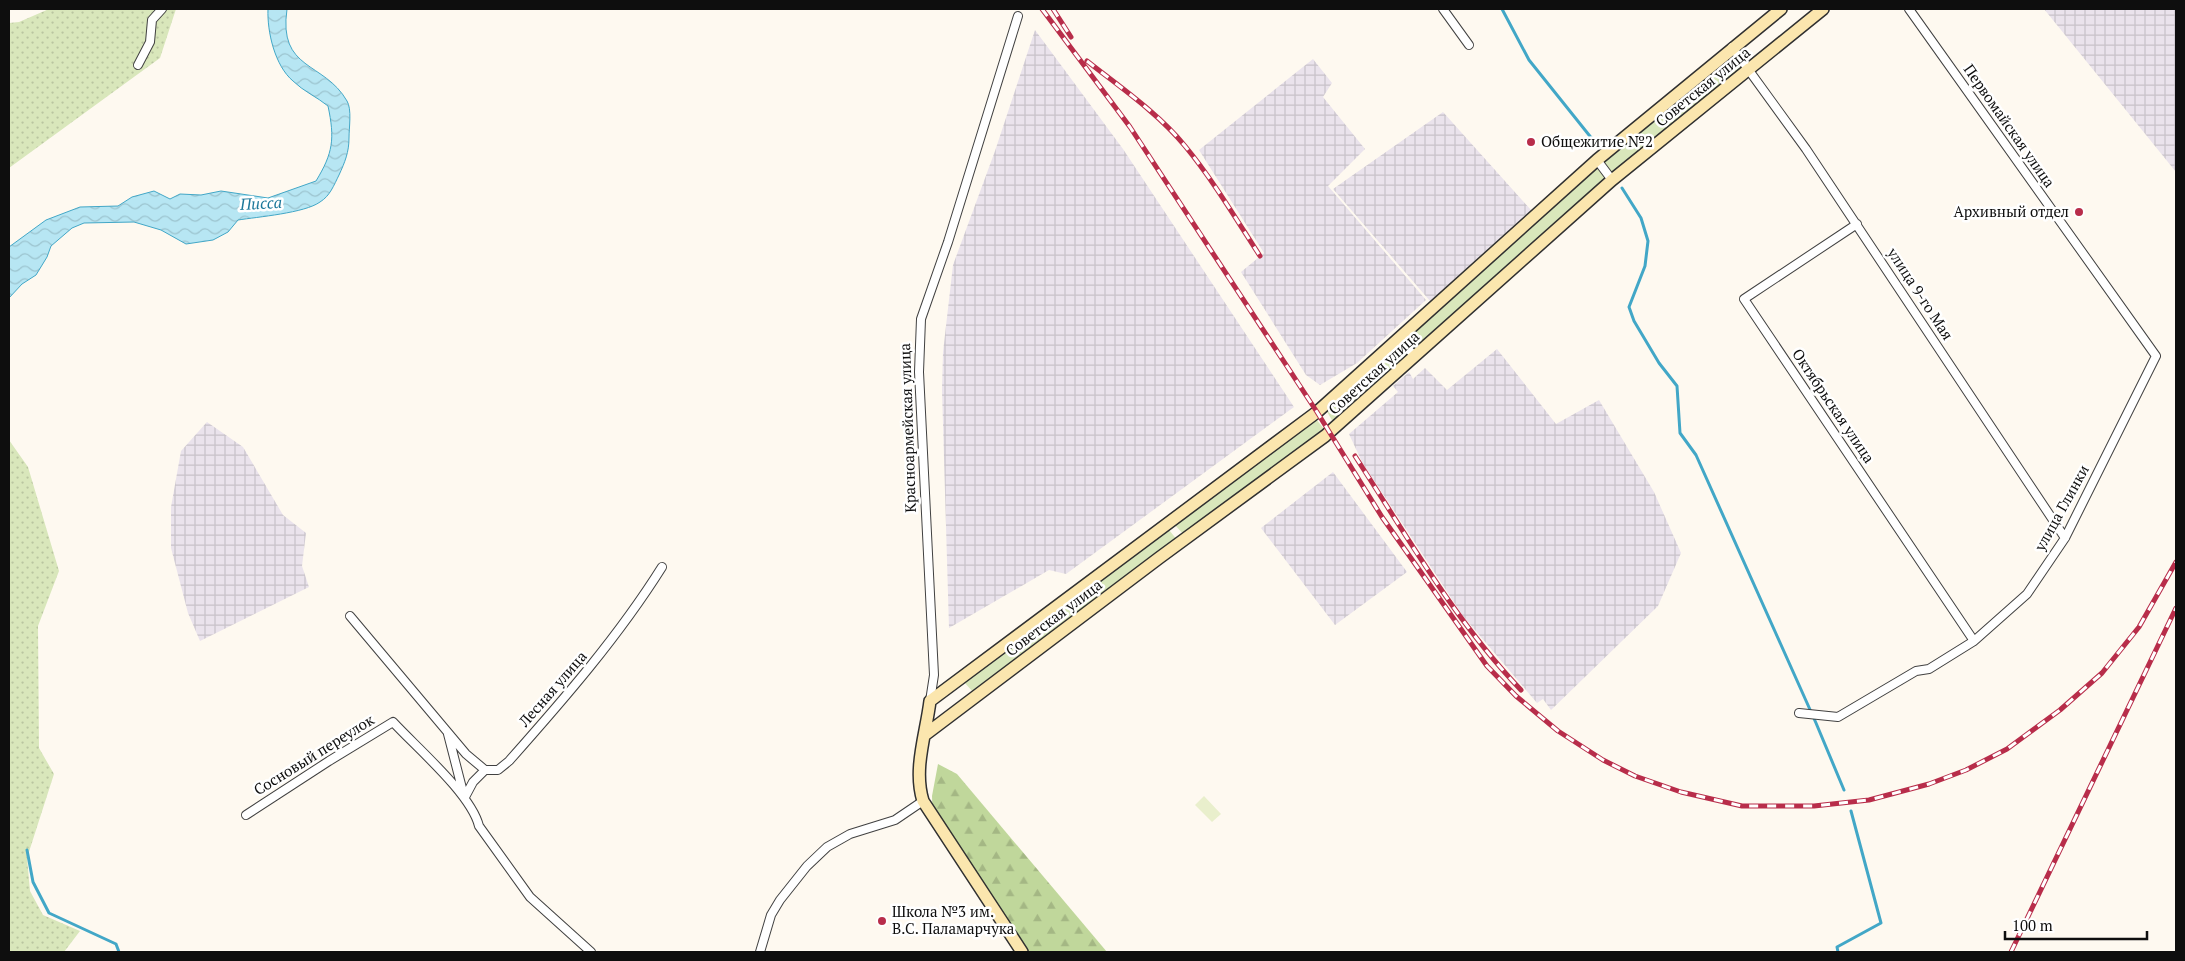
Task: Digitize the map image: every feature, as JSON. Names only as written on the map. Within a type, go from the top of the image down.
[{"type":"main road","name":"Советская улица","points":[[930,701],[1317,412],[1597,160],[1780,9]]},
{"type":"main road","name":"Советская улица","points":[[926,734],[1159,558],[1325,436],[1612,180],[1823,9]]},
{"type":"main road","name":"Красноармейская улица","points":[[923,801],[918,778],[930,701]]},
{"type":"main road","points":[[923,801],[1022,952]]},
{"type":"street","points":[[138,65],[150,42],[152,20],[162,9]]},
{"type":"street","points":[[1443,9],[1469,45]]},
{"type":"street","name":"Первомайская улица","points":[[1909,9],[2156,356]]},
{"type":"street","name":"Красноармейская улица","points":[[930,701],[934,675],[919,372],[921,319],[948,242],[1018,16]]},
{"type":"street","name":"улица 9-го Мая","points":[[1732,47],[1806,149],[1857,224],[2065,538]]},
{"type":"street","points":[[1597,160],[1612,180]]},
{"type":"street","name":"Октябрьская улица","points":[[1857,224],[1744,299],[1974,641]]},
{"type":"street","points":[[1399,340],[1415,356]]},
{"type":"street","name":"улица Глинки","points":[[1799,713],[1838,717],[1916,671],[1929,669],[1974,641],[2027,594],[2065,538],[2156,356]]},
{"type":"street","name":"Лесная улица","points":[[485,770],[498,770],[509,762],[591,666],[637,608],[662,567]]},
{"type":"street","points":[[350,616],[466,754],[485,770],[472,782],[465,798]]},
{"type":"street","name":"Сосновый переулок","points":[[246,815],[328,760],[393,722],[465,798],[476,815],[479,826],[530,898],[590,952]]},
{"type":"street","points":[[447,731],[465,798]]},
{"type":"street","points":[[760,952],[771,915],[780,900],[808,866],[827,847],[850,834],[890,822],[923,801]]},
{"type":"shaded area","points":[[2044,9],[2176,9],[2176,172]]},
{"type":"shaded area","points":[[1035,30],[1123,149],[1294,407],[1066,574],[1049,570],[949,628],[942,390],[943,352],[953,265],[995,151]]},
{"type":"shaded area","points":[[1313,59],[1332,83],[1323,97],[1365,149],[1328,186],[1426,300],[1357,363],[1320,385],[1306,375],[1241,272],[1264,253],[1199,150]]},
{"type":"shaded area","points":[[1443,112],[1531,210],[1430,301],[1333,189]]},
{"type":"shaded area","points":[[1497,349],[1556,424],[1599,400],[1654,492],[1681,553],[1658,606],[1551,710],[1543,699],[1537,703],[1463,616],[1362,462],[1349,434],[1398,392],[1393,386],[1409,372],[1413,379],[1425,368],[1447,390]]},
{"type":"shaded area","points":[[207,422],[243,447],[283,515],[306,533],[302,566],[309,587],[200,641],[188,613],[171,548],[171,507],[181,451]]},
{"type":"shaded area","points":[[1333,472],[1407,572],[1335,625],[1261,528]]},
{"type":"green space","points":[[49,9],[176,9],[160,58],[9,168],[9,23],[19,22]]},
{"type":"green space","points":[[1732,54],[1743,68],[1612,175],[1602,161]]},
{"type":"green space","points":[[1597,166],[1608,178],[1416,350],[1405,340]]},
{"type":"green space","points":[[1399,346],[1410,356],[1333,422],[1326,410]]},
{"type":"green space","points":[[1316,419],[1324,429],[1184,535],[1175,525]]},
{"type":"green space","points":[[9,440],[28,467],[59,571],[38,626],[39,748],[54,774],[27,858],[30,891],[43,915],[80,931],[64,952],[9,952]]},
{"type":"green space","points":[[1169,530],[1178,541],[973,692],[964,682]]},
{"type":"green space","points":[[938,764],[957,774],[1107,952],[1019,952],[933,822],[932,796]]},
{"type":"green space","points":[[1204,796],[1221,814],[1212,822],[1195,805]]},
{"type":"water","name":"Писса","points":[[268,9],[287,9],[286,29],[289,44],[296,55],[327,78],[349,104],[349,143],[345,161],[326,197],[313,206],[304,209],[238,220],[228,232],[213,240],[186,244],[161,230],[134,222],[84,223],[72,228],[51,246],[47,257],[36,275],[22,284],[9,298],[9,247],[46,220],[80,207],[118,206],[132,197],[154,191],[170,199],[180,194],[201,195],[221,191],[268,198],[316,181],[326,162],[331,145],[332,137],[328,106],[297,85],[281,67],[273,48]]},
{"type":"waterway","points":[[1502,9],[1529,60],[1597,145]]},
{"type":"waterway","points":[[1622,188],[1641,218],[1648,241],[1645,266],[1629,307],[1634,321],[1659,363],[1677,386],[1680,433],[1696,455],[1844,790]]},
{"type":"waterway","points":[[1838,952],[1837,947],[1881,923],[1851,811]]},
{"type":"waterway","points":[[27,850],[33,882],[49,913],[116,944],[119,952]]},
{"type":"railway","points":[[1042,9],[1130,127],[1317,412],[1382,517],[1487,666],[1516,696],[1558,731],[1603,760],[1635,776],[1681,792],[1742,806],[1814,806],[1869,800],[1929,784],[1966,770],[2007,749],[2060,710],[2102,673],[2139,627],[2176,562]]},
{"type":"railway","points":[[1053,9],[1071,37]]},
{"type":"railway","points":[[1087,61],[1163,122],[1185,146],[1205,172],[1260,256]]},
{"type":"railway","points":[[1355,456],[1453,607],[1521,690]]},
{"type":"railway","points":[[2011,952],[2176,608]]},
{"type":"place","name":"Общежитие №2","points":[[1531,142]]},
{"type":"place","name":"Архивный отдел","points":[[2079,212]]},
{"type":"place","name":"Школа №3 им. В.С. Паламарчука","points":[[882,921]]}]
